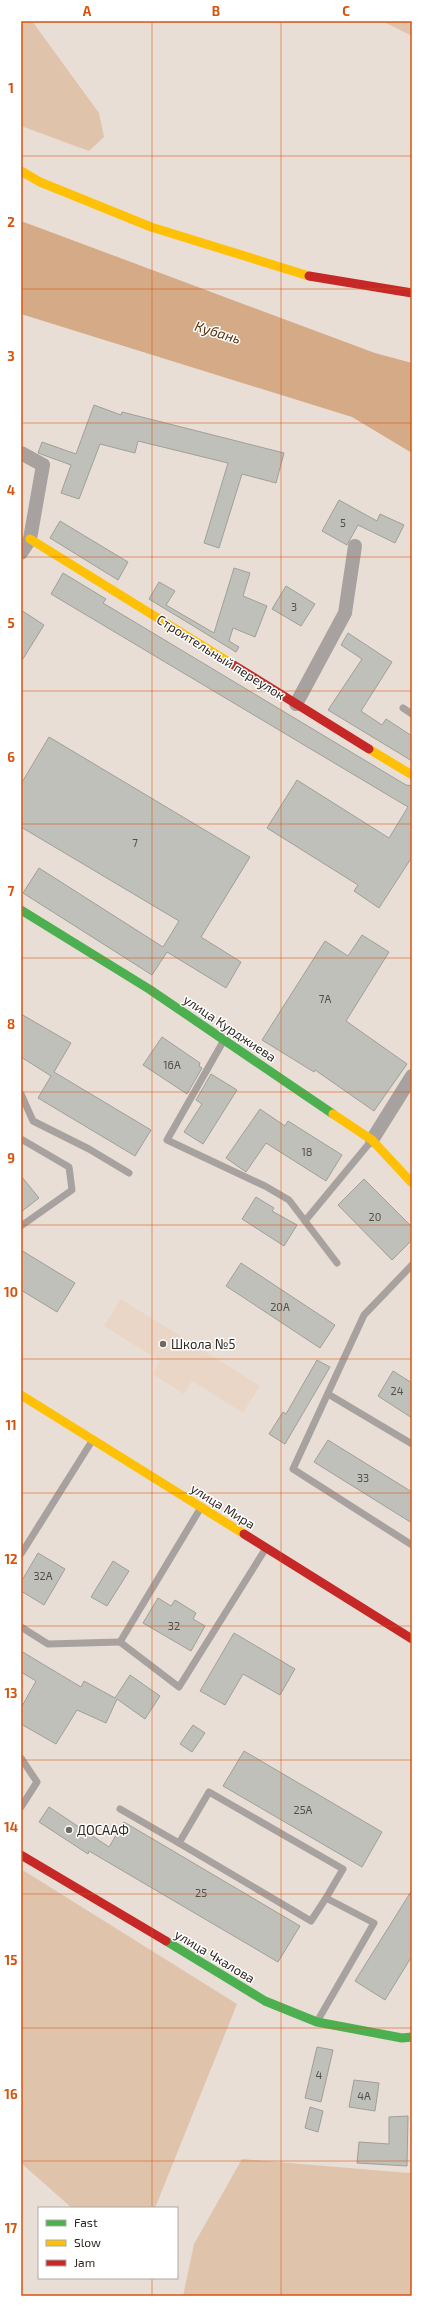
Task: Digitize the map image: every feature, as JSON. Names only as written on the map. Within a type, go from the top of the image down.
[{"type":"street","points":[[21,171],[40,182],[151,227],[308,276],[412,293]]},
{"type":"street","points":[[21,453],[43,465],[30,539],[21,553]]},
{"type":"street","name":"Строительный переулок","points":[[30,539],[412,775]]},
{"type":"street","points":[[296,704],[345,613],[355,546]]},
{"type":"street","name":"улица Курджиева","points":[[21,910],[149,989],[372,1140],[412,1183]]},
{"type":"street","points":[[372,1140],[412,1076]]},
{"type":"street","name":"улица Мира","points":[[21,1396],[412,1639]]},
{"type":"street","name":"улица Чкалова","points":[[21,1855],[265,2001],[317,2022],[402,2038],[412,2037]]},
{"type":"lane","points":[[403,708],[412,714]]},
{"type":"lane","points":[[224,1040],[167,1140],[265,1186],[289,1200],[337,1263]]},
{"type":"lane","points":[[21,1094],[33,1121],[89,1149],[129,1173]]},
{"type":"lane","points":[[21,1139],[69,1167],[72,1190],[21,1226]]},
{"type":"lane","points":[[305,1221],[372,1140]]},
{"type":"lane","points":[[412,1265],[364,1315],[293,1469],[412,1545]]},
{"type":"lane","points":[[328,1394],[412,1444]]},
{"type":"lane","points":[[21,1554],[92,1441]]},
{"type":"lane","points":[[120,1642],[201,1508]]},
{"type":"lane","points":[[21,1627],[48,1644],[120,1642],[179,1687],[266,1548]]},
{"type":"lane","points":[[21,1758],[37,1782],[21,1807]]},
{"type":"lane","points":[[120,1809],[312,1921],[343,1869],[209,1792],[179,1843]]},
{"type":"lane","points":[[317,2022],[374,1924],[326,1898]]},
{"type":"shaded area","points":[[21,21],[32,21],[99,113],[104,137],[89,151],[21,126]]},
{"type":"shaded area","points":[[382,21],[412,21],[412,36]]},
{"type":"shaded area","name":"Школа №5","points":[[121,1299],[260,1386],[243,1413],[192,1381],[184,1394],[153,1374],[160,1361],[104,1326]]},
{"type":"shaded area","points":[[21,1869],[237,2004],[155,2207],[71,2207],[21,2163]]},
{"type":"shaded area","points":[[242,2159],[409,2173],[412,2170],[412,2296],[183,2296],[194,2244]]},
{"type":"water","name":"Кубань","points":[[21,221],[375,353],[412,363],[412,453],[352,417],[21,314]]},
{"type":"building","points":[[94,405],[121,415],[122,412],[284,453],[276,483],[242,474],[219,548],[204,543],[228,463],[138,441],[135,453],[100,444],[79,499],[61,493],[71,465],[38,453],[42,442],[76,454]]},
{"type":"building","points":[[339,500],[377,521],[380,514],[404,525],[395,543],[358,525],[347,545],[322,531]]},
{"type":"building","points":[[60,521],[128,562],[118,580],[50,538]]},
{"type":"building","points":[[234,568],[250,573],[243,596],[267,606],[255,637],[233,628],[229,641],[239,647],[236,652],[149,599],[159,582],[175,591],[166,605],[214,633]]},
{"type":"building","points":[[63,573],[106,599],[103,603],[406,785],[412,786],[412,857],[379,908],[354,891],[358,885],[267,828],[297,780],[389,838],[408,807],[51,594]]},
{"type":"building","points":[[286,586],[315,604],[301,626],[272,609]]},
{"type":"building","points":[[21,610],[44,625],[21,662]]},
{"type":"building","points":[[348,633],[392,662],[361,711],[382,725],[386,719],[412,736],[412,761],[328,710],[362,659],[341,645]]},
{"type":"building","points":[[49,737],[250,857],[201,937],[241,962],[226,988],[167,952],[152,975],[23,893],[39,868],[163,947],[179,921],[21,827],[21,784]]},
{"type":"building","points":[[362,935],[389,952],[346,1021],[407,1064],[374,1111],[315,1070],[314,1072],[262,1040],[325,941],[348,956]]},
{"type":"building","points":[[21,1014],[71,1043],[54,1072],[151,1130],[135,1156],[38,1098],[51,1076],[21,1057]]},
{"type":"building","points":[[162,1037],[200,1063],[199,1066],[202,1068],[187,1094],[143,1065]]},
{"type":"building","points":[[211,1074],[237,1090],[203,1144],[184,1132],[202,1104],[196,1100]]},
{"type":"building","points":[[260,1109],[285,1126],[288,1121],[342,1155],[326,1181],[266,1143],[246,1172],[226,1158]]},
{"type":"building","points":[[21,1176],[39,1198],[21,1212]]},
{"type":"building","points":[[364,1179],[412,1227],[412,1240],[392,1260],[338,1205]]},
{"type":"building","points":[[256,1197],[274,1208],[272,1211],[297,1225],[284,1246],[242,1219]]},
{"type":"building","points":[[21,1250],[75,1283],[57,1312],[21,1290]]},
{"type":"building","points":[[241,1263],[335,1325],[320,1348],[226,1286]]},
{"type":"building","points":[[317,1360],[330,1367],[285,1444],[269,1434],[283,1412],[286,1414]]},
{"type":"building","points":[[393,1371],[412,1383],[412,1418],[378,1396]]},
{"type":"building","points":[[328,1440],[412,1492],[412,1523],[314,1462]]},
{"type":"building","points":[[38,1553],[65,1569],[44,1605],[21,1591],[21,1582]]},
{"type":"building","points":[[113,1561],[129,1571],[107,1606],[91,1597]]},
{"type":"building","points":[[158,1598],[171,1606],[175,1600],[196,1613],[193,1619],[205,1626],[191,1651],[143,1623]]},
{"type":"building","points":[[234,1633],[295,1669],[280,1695],[243,1674],[225,1705],[200,1691]]},
{"type":"building","points":[[21,1651],[81,1687],[84,1681],[115,1698],[130,1675],[160,1696],[145,1719],[117,1699],[106,1723],[77,1710],[56,1744],[21,1724],[21,1708],[36,1681],[21,1672]]},
{"type":"building","points":[[193,1725],[205,1733],[192,1752],[180,1744]]},
{"type":"building","points":[[244,1751],[382,1832],[362,1867],[223,1786]]},
{"type":"building","points":[[49,1807],[109,1847],[124,1822],[300,1926],[278,1962],[89,1851],[88,1854],[39,1822]]},
{"type":"building","points":[[412,1890],[412,1956],[385,2000],[355,1981]]},
{"type":"building","points":[[317,2047],[333,2050],[321,2102],[305,2098]]},
{"type":"building","points":[[354,2080],[379,2083],[375,2111],[349,2107]]},
{"type":"building","points":[[310,2107],[323,2111],[318,2132],[305,2128]]},
{"type":"building","points":[[408,2116],[407,2166],[357,2163],[359,2142],[389,2144],[389,2117]]},
{"type":"traffic: fast","points":[[21,910],[149,989],[333,1114]]},
{"type":"traffic: fast","points":[[166,1941],[265,2001],[317,2022],[402,2038],[412,2037]]},
{"type":"traffic: slow","points":[[21,171],[40,182],[151,227],[309,276]]},
{"type":"traffic: slow","points":[[30,539],[232,664]]},
{"type":"traffic: slow","points":[[369,749],[412,775]]},
{"type":"traffic: slow","points":[[333,1114],[372,1140],[412,1183]]},
{"type":"traffic: slow","points":[[21,1395],[244,1534]]},
{"type":"traffic: jam","points":[[309,276],[412,293]]},
{"type":"traffic: jam","points":[[232,664],[369,749]]},
{"type":"traffic: jam","points":[[244,1534],[412,1639]]},
{"type":"traffic: jam","points":[[21,1855],[166,1941]]},
{"type":"place","name":"Школа №5","points":[[163,1344]]},
{"type":"place","name":"ДОСААФ","points":[[69,1830]]}]
